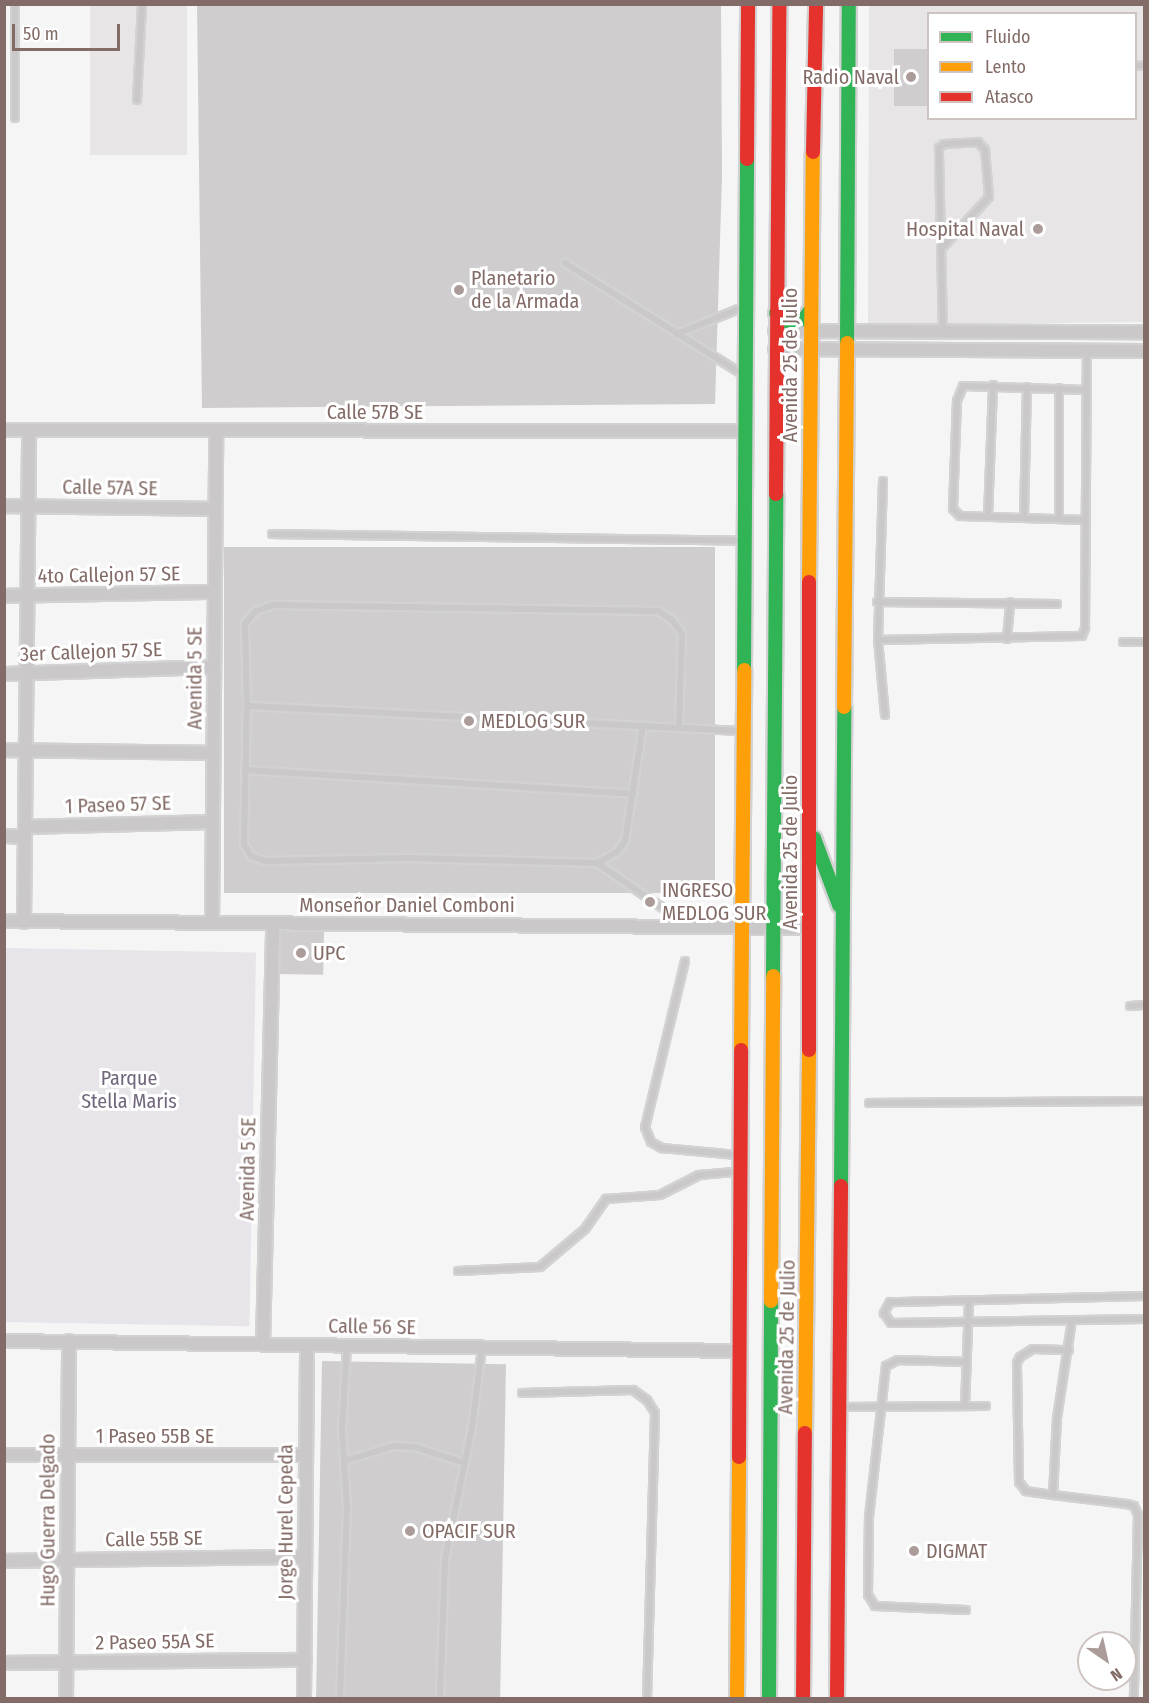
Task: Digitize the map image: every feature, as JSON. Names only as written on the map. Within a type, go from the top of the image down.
[{"type":"main road","points":[[737,1698],[748,4]]},
{"type":"main road","name":"Avenida 25 de Julio","points":[[769,1698],[775,928],[775,331],[779,4]]},
{"type":"main road","name":"Avenida 25 de Julio","points":[[803,1698],[810,928],[809,332],[816,4]]},
{"type":"main road","points":[[837,1698],[843,915],[844,333],[849,4]]},
{"type":"main road","points":[[776,313],[789,322],[804,319],[810,312]]},
{"type":"main road","points":[[775,373],[795,364],[809,382]]},
{"type":"main road","points":[[810,827],[843,915]]},
{"type":"street","points":[[775,331],[844,333],[1144,332]]},
{"type":"street","points":[[942,332],[942,349]]},
{"type":"street","points":[[775,349],[1144,351]]},
{"type":"street","name":"Calle 57B SE","points":[[4,430],[745,431]]},
{"type":"street","points":[[24,922],[24,596],[28,506],[28,430]]},
{"type":"street","name":"Avenida 5 SE","points":[[212,923],[216,432]]},
{"type":"street","name":"Calle 57A SE","points":[[4,506],[215,509]]},
{"type":"street","name":"4to Callejon 57 SE","points":[[4,596],[215,592]]},
{"type":"street","name":"3er Callejon 57 SE","points":[[4,674],[214,667]]},
{"type":"street","points":[[4,750],[214,753]]},
{"type":"street","name":"1 Paseo 57 SE","points":[[4,836],[25,832],[213,822]]},
{"type":"street","name":"Monseñor Daniel Comboni","points":[[4,921],[810,928]]},
{"type":"street","name":"Avenida 5 SE","points":[[264,1344],[273,924]]},
{"type":"street","name":"Calle 56 SE","points":[[4,1341],[739,1351]]},
{"type":"street","name":"Hugo Guerra Delgado","points":[[66,1698],[69,1341]]},
{"type":"street","name":"Jorge Hurel Cepeda","points":[[304,1698],[307,1346]]},
{"type":"street","name":"1 Paseo 55B SE","points":[[4,1455],[306,1455]]},
{"type":"street","name":"Calle 55B SE","points":[[4,1561],[305,1557]]},
{"type":"street","name":"2 Paseo 55A SE","points":[[4,1663],[305,1660]]},
{"type":"lane","points":[[15,4],[15,118]]},
{"type":"lane","points":[[137,100],[142,4]]},
{"type":"lane","points":[[942,332],[943,247],[939,148],[944,144],[978,142],[985,150],[989,197],[943,247]]},
{"type":"lane","points":[[565,263],[745,376]]},
{"type":"lane","points":[[677,334],[746,306]]},
{"type":"lane","points":[[878,640],[1082,636],[1086,628],[1084,520],[1087,351]]},
{"type":"lane","points":[[1084,520],[1059,517],[960,516],[953,508],[957,401],[963,386],[993,385],[1086,390]]},
{"type":"lane","points":[[988,517],[993,385]]},
{"type":"lane","points":[[1024,517],[1027,387]]},
{"type":"lane","points":[[1059,388],[1059,517]]},
{"type":"lane","points":[[883,481],[877,602],[885,715]]},
{"type":"lane","points":[[272,534],[744,541]]},
{"type":"lane","points":[[877,602],[1057,604]]},
{"type":"lane","points":[[1007,639],[1010,602]]},
{"type":"lane","points":[[643,725],[625,841],[618,852],[597,863],[408,858],[265,861],[251,856],[243,844],[247,706],[245,624],[256,611],[273,605],[658,611],[672,620],[682,634],[679,726]]},
{"type":"lane","points":[[1123,642],[1144,642]]},
{"type":"lane","points":[[247,706],[743,731]]},
{"type":"lane","points":[[245,770],[633,794]]},
{"type":"lane","points":[[597,863],[690,927]]},
{"type":"lane","points":[[685,961],[645,1127],[651,1142],[662,1148],[741,1155]]},
{"type":"lane","points":[[1130,1006],[1144,1005]]},
{"type":"lane","points":[[869,1103],[1144,1101]]},
{"type":"lane","points":[[458,1271],[540,1267],[585,1229],[606,1199],[660,1195],[699,1175],[740,1172]]},
{"type":"lane","points":[[1144,1296],[890,1302],[884,1313],[891,1323],[1144,1319]]},
{"type":"lane","points":[[965,1407],[969,1300]]},
{"type":"lane","points":[[1053,1495],[1056,1418],[1069,1350],[1072,1320]]},
{"type":"lane","points":[[340,1698],[347,1507],[344,1461],[347,1346]]},
{"type":"lane","points":[[440,1698],[445,1559],[465,1463],[482,1348]]},
{"type":"lane","points":[[1069,1350],[1034,1349],[1020,1357],[1017,1363],[1019,1482],[1026,1491],[1134,1506],[1138,1515],[1134,1698]]},
{"type":"lane","points":[[966,1362],[892,1362],[884,1372],[878,1407],[868,1517],[869,1602],[875,1606],[966,1610]]},
{"type":"lane","points":[[522,1393],[633,1390],[641,1394],[655,1413],[647,1698]]},
{"type":"lane","points":[[839,1407],[986,1406]]},
{"type":"lane","points":[[344,1461],[394,1446],[415,1448],[465,1463]]},
{"type":"shaded area","points":[[90,5],[187,5],[187,155],[90,155]]},
{"type":"shaded area","points":[[869,5],[1144,5],[1144,322],[868,325]]},
{"type":"green space","name":"Parque Stella Maris","points":[[5,948],[256,952],[249,1326],[4,1322]]},
{"type":"building","name":"Planetario de la Armada","points":[[197,4],[721,4],[722,176],[715,404],[202,408]]},
{"type":"building","name":"Radio Naval","points":[[894,49],[927,49],[927,106],[894,106]]},
{"type":"building","name":"MEDLOG SUR","points":[[224,547],[715,547],[715,893],[224,893]]},
{"type":"building","name":"UPC","points":[[280,930],[324,931],[323,975],[279,974]]},
{"type":"building","name":"OPACIF SUR","points":[[322,1361],[506,1364],[500,1698],[316,1698]]},
{"type":"traffic: fast","points":[[847,343],[849,4]]},
{"type":"traffic: fast","points":[[744,670],[747,159]]},
{"type":"traffic: fast","points":[[776,313],[789,322],[804,319],[809,312]]},
{"type":"traffic: fast","points":[[773,976],[776,494]]},
{"type":"traffic: fast","points":[[841,1186],[844,707]]},
{"type":"traffic: fast","points":[[814,838],[839,905]]},
{"type":"traffic: fast","points":[[769,1698],[771,1301]]},
{"type":"traffic: slow","points":[[809,582],[813,152]]},
{"type":"traffic: slow","points":[[844,707],[847,343]]},
{"type":"traffic: slow","points":[[741,1050],[744,670]]},
{"type":"traffic: slow","points":[[771,1301],[773,976]]},
{"type":"traffic: slow","points":[[805,1433],[809,1050]]},
{"type":"traffic: slow","points":[[737,1698],[739,1457]]},
{"type":"traffic: jam","points":[[747,159],[748,4]]},
{"type":"traffic: jam","points":[[776,494],[779,4]]},
{"type":"traffic: jam","points":[[813,152],[816,4]]},
{"type":"traffic: jam","points":[[809,582],[809,1050]]},
{"type":"traffic: jam","points":[[739,1457],[741,1050]]},
{"type":"traffic: jam","points":[[837,1698],[841,1186]]},
{"type":"traffic: jam","points":[[803,1698],[805,1433]]},
{"type":"place","name":"Radio Naval","points":[[911,77]]},
{"type":"place","name":"Hospital Naval","points":[[1038,229]]},
{"type":"place","name":"Planetario de la Armada","points":[[459,290]]},
{"type":"place","name":"MEDLOG SUR","points":[[469,721]]},
{"type":"place","name":"INGRESO MEDLOG SUR","points":[[650,902]]},
{"type":"place","name":"UPC","points":[[301,953]]},
{"type":"place","name":"OPACIF SUR","points":[[410,1531]]},
{"type":"place","name":"DIGMAT","points":[[914,1551]]}]
